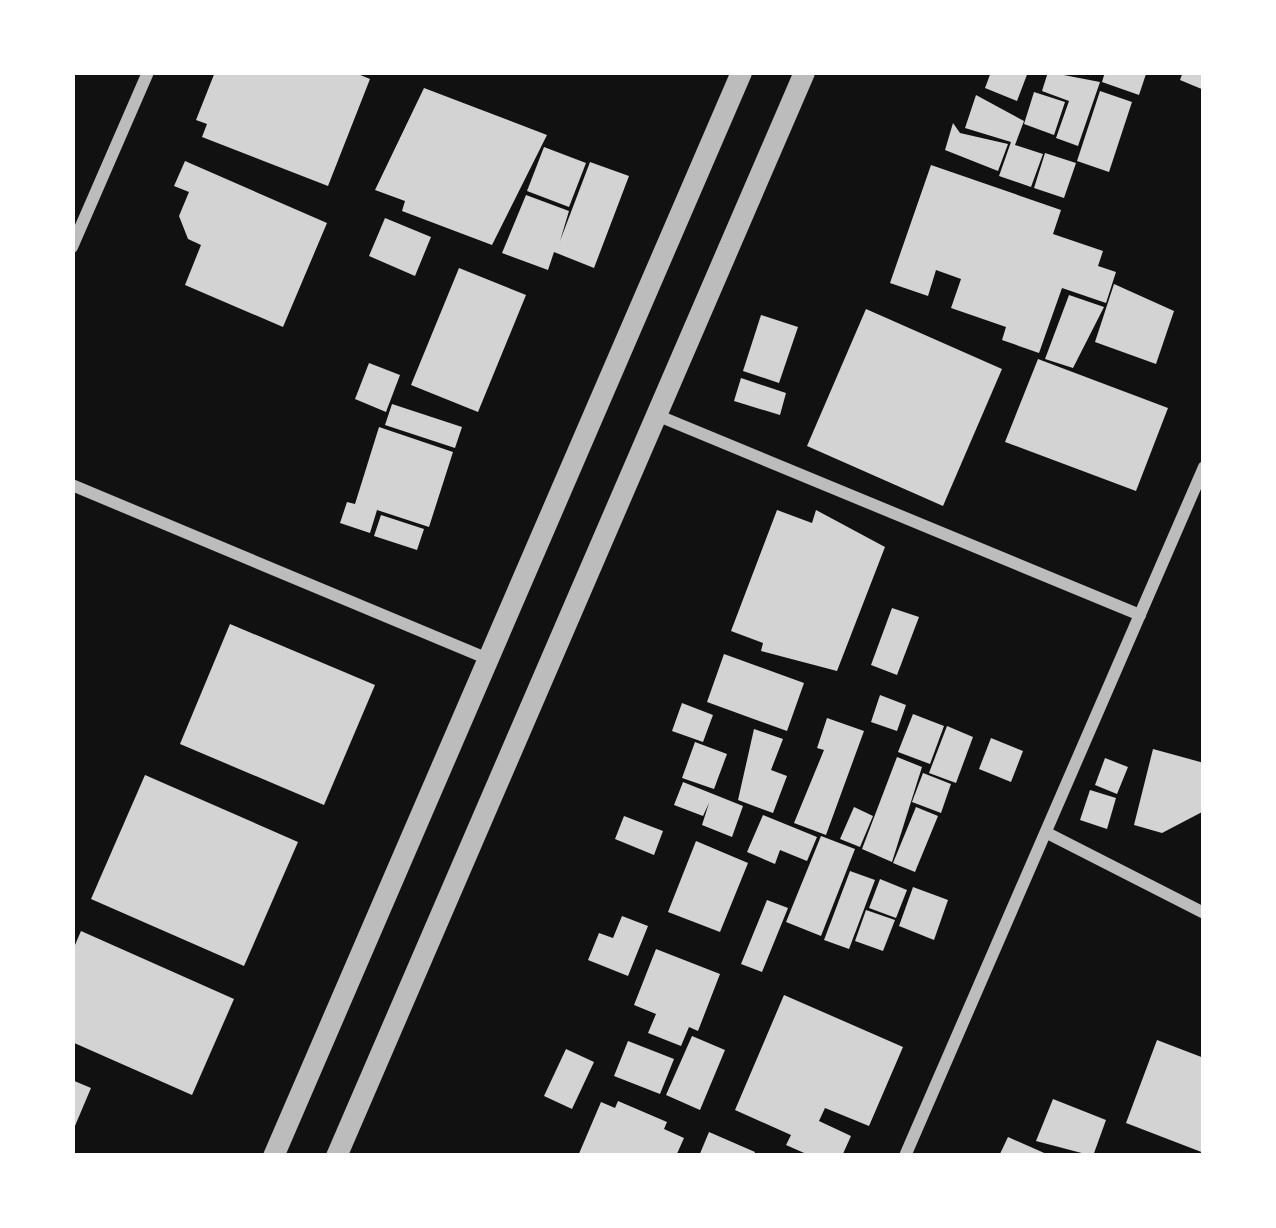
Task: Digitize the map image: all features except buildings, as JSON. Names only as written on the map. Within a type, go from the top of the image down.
[{"type":"street","points":[[72,247],[148,72]]},
{"type":"street","points":[[273,1156],[741,72]]},
{"type":"street","points":[[336,1156],[804,72]]},
{"type":"street","points":[[654,414],[1140,615]]},
{"type":"street","points":[[905,1156],[1049,834],[1204,467]]},
{"type":"street","points":[[72,485],[490,660]]},
{"type":"street","points":[[1049,834],[1204,913]]}]
